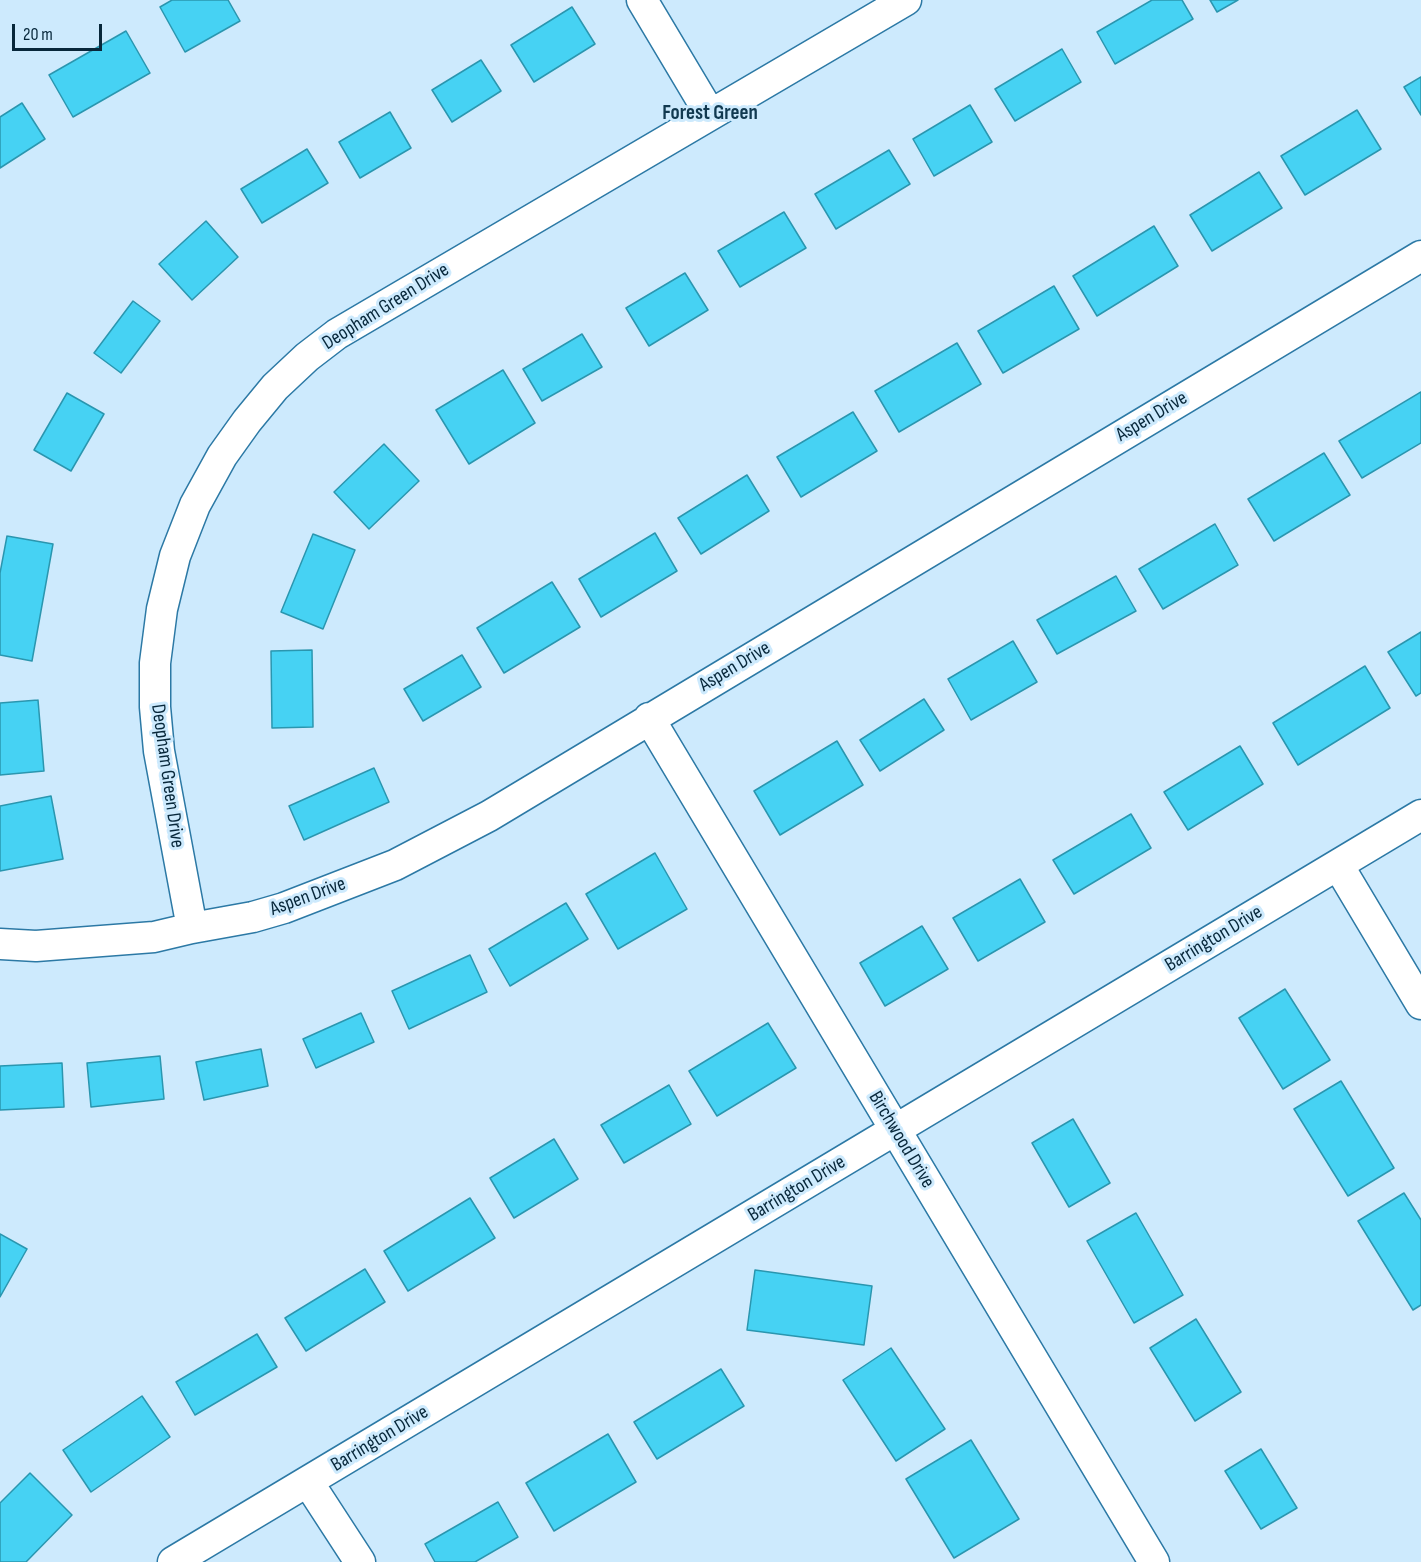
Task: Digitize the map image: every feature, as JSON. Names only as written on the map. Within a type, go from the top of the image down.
[{"type":"street","points":[[642,0],[710,114]]},
{"type":"street","name":"Deopham Green Drive","points":[[192,928],[159,751],[155,707],[155,663],[162,609],[175,556],[195,505],[222,456],[247,421],[275,387],[337,334],[906,0]]},
{"type":"street","name":"Aspen Drive","points":[[0,944],[36,946],[154,937],[253,917],[284,908],[395,865],[489,816],[1421,256]]},
{"type":"street","name":"Birchwood Drive","points":[[649,718],[1154,1562]]},
{"type":"street","name":"Barrington Drive","points":[[173,1562],[1421,815]]},
{"type":"street","points":[[1338,865],[1421,1004]]},
{"type":"street","points":[[308,1482],[360,1562]]},
{"type":"building","points":[[172,0],[228,0],[240,21],[185,52],[160,7]]},
{"type":"building","points":[[1152,0],[1182,0],[1193,19],[1115,64],[1097,32]]},
{"type":"building","points":[[1210,0],[1238,0],[1217,12]]},
{"type":"building","points":[[572,7],[595,44],[534,82],[511,45]]},
{"type":"building","points":[[126,31],[150,73],[73,117],[49,75]]},
{"type":"building","points":[[1062,49],[1081,82],[1015,121],[995,89]]},
{"type":"building","points":[[481,60],[501,91],[452,122],[432,90]]},
{"type":"building","points":[[1421,77],[1421,115],[1404,87]]},
{"type":"building","points":[[22,103],[45,139],[0,168],[0,117]]},
{"type":"building","points":[[970,105],[992,142],[934,176],[913,139]]},
{"type":"building","points":[[1357,110],[1381,149],[1305,195],[1281,156]]},
{"type":"building","points":[[390,112],[411,148],[360,178],[339,142]]},
{"type":"building","points":[[307,149],[328,183],[262,223],[241,189]]},
{"type":"building","points":[[889,150],[910,184],[836,229],[815,194]]},
{"type":"building","points":[[1259,172],[1282,208],[1212,251],[1190,215]]},
{"type":"building","points":[[784,212],[806,248],[740,287],[718,251]]},
{"type":"building","points":[[206,221],[238,257],[192,300],[159,264]]},
{"type":"building","points":[[1154,226],[1178,266],[1097,316],[1073,276]]},
{"type":"building","points":[[685,273],[708,310],[649,346],[626,308]]},
{"type":"building","points":[[1054,286],[1079,329],[1003,373],[978,331]]},
{"type":"building","points":[[133,301],[160,321],[121,373],[94,353]]},
{"type":"building","points":[[582,334],[602,367],[542,401],[523,369]]},
{"type":"building","points":[[957,343],[981,384],[899,432],[875,391]]},
{"type":"building","points":[[503,370],[535,423],[469,464],[436,410]]},
{"type":"building","points":[[1421,392],[1421,443],[1362,478],[1339,441]]},
{"type":"building","points":[[67,393],[104,414],[71,471],[34,450]]},
{"type":"building","points":[[853,412],[877,451],[801,497],[777,457]]},
{"type":"building","points":[[384,444],[419,481],[369,529],[334,492]]},
{"type":"building","points":[[1324,453],[1350,495],[1274,541],[1248,499]]},
{"type":"building","points":[[747,475],[769,511],[701,554],[678,518]]},
{"type":"building","points":[[1215,524],[1238,565],[1163,609],[1139,569]]},
{"type":"building","points":[[655,533],[677,571],[601,617],[579,579]]},
{"type":"building","points":[[313,534],[355,550],[323,629],[281,612]]},
{"type":"building","points":[[7,536],[53,544],[32,661],[0,655],[0,573]]},
{"type":"building","points":[[1116,576],[1136,611],[1057,654],[1037,620]]},
{"type":"building","points":[[552,582],[580,627],[504,673],[477,628]]},
{"type":"building","points":[[1421,632],[1421,693],[1416,696],[1388,652]]},
{"type":"building","points":[[1013,641],[1037,682],[971,720],[948,679]]},
{"type":"building","points":[[312,650],[313,727],[272,728],[271,651]]},
{"type":"building","points":[[462,655],[481,687],[423,721],[404,689]]},
{"type":"building","points":[[1365,666],[1390,708],[1298,765],[1273,723]]},
{"type":"building","points":[[924,699],[944,730],[880,771],[860,740]]},
{"type":"building","points":[[38,700],[44,771],[0,775],[0,703]]},
{"type":"building","points":[[837,741],[863,785],[780,835],[754,791]]},
{"type":"building","points":[[1240,746],[1263,784],[1188,830],[1164,792]]},
{"type":"building","points":[[374,768],[389,802],[304,840],[289,806]]},
{"type":"building","points":[[51,796],[63,859],[0,871],[0,806]]},
{"type":"building","points":[[1131,814],[1151,848],[1074,894],[1053,860]]},
{"type":"building","points":[[655,853],[687,909],[618,949],[586,894]]},
{"type":"building","points":[[1020,879],[1045,922],[978,961],[953,918]]},
{"type":"building","points":[[566,903],[588,939],[510,986],[489,949]]},
{"type":"building","points":[[922,926],[948,969],[885,1006],[860,963]]},
{"type":"building","points":[[470,955],[487,992],[409,1029],[392,991]]},
{"type":"building","points":[[1285,989],[1330,1060],[1283,1089],[1239,1018]]},
{"type":"building","points":[[361,1013],[374,1042],[316,1068],[303,1039]]},
{"type":"building","points":[[768,1023],[796,1068],[717,1116],[689,1071]]},
{"type":"building","points":[[261,1049],[268,1086],[204,1100],[196,1062]]},
{"type":"building","points":[[160,1056],[164,1099],[91,1107],[87,1063]]},
{"type":"building","points":[[62,1063],[64,1107],[0,1110],[0,1066]]},
{"type":"building","points":[[1341,1081],[1394,1168],[1348,1196],[1294,1109]]},
{"type":"building","points":[[669,1085],[691,1124],[624,1163],[601,1125]]},
{"type":"building","points":[[1073,1119],[1110,1183],[1069,1207],[1032,1143]]},
{"type":"building","points":[[554,1139],[578,1179],[514,1218],[490,1178]]},
{"type":"building","points":[[1404,1193],[1421,1220],[1421,1305],[1413,1310],[1358,1221]]},
{"type":"building","points":[[470,1198],[495,1238],[408,1291],[384,1251]]},
{"type":"building","points":[[1136,1213],[1183,1295],[1134,1323],[1087,1241]]},
{"type":"building","points":[[0,1234],[27,1249],[0,1297]]},
{"type":"building","points":[[365,1269],[385,1302],[306,1351],[285,1318]]},
{"type":"building","points":[[755,1270],[872,1286],[864,1345],[747,1330]]},
{"type":"building","points":[[1196,1319],[1241,1392],[1195,1421],[1150,1348]]},
{"type":"building","points":[[257,1334],[277,1367],[195,1415],[176,1382]]},
{"type":"building","points":[[891,1348],[945,1429],[896,1461],[843,1380]]},
{"type":"building","points":[[721,1369],[744,1406],[657,1459],[634,1422]]},
{"type":"building","points":[[142,1396],[170,1437],[91,1492],[63,1450]]},
{"type":"building","points":[[608,1434],[636,1482],[554,1531],[526,1483]]},
{"type":"building","points":[[971,1440],[1019,1519],[954,1558],[906,1479]]},
{"type":"building","points":[[1261,1449],[1297,1508],[1261,1529],[1225,1471]]},
{"type":"building","points":[[30,1473],[72,1515],[26,1562],[0,1562],[0,1503]]},
{"type":"building","points":[[498,1502],[518,1537],[475,1562],[435,1562],[425,1544]]},
{"type":"district","name":"Forest Green","points":[[710,114]]}]
